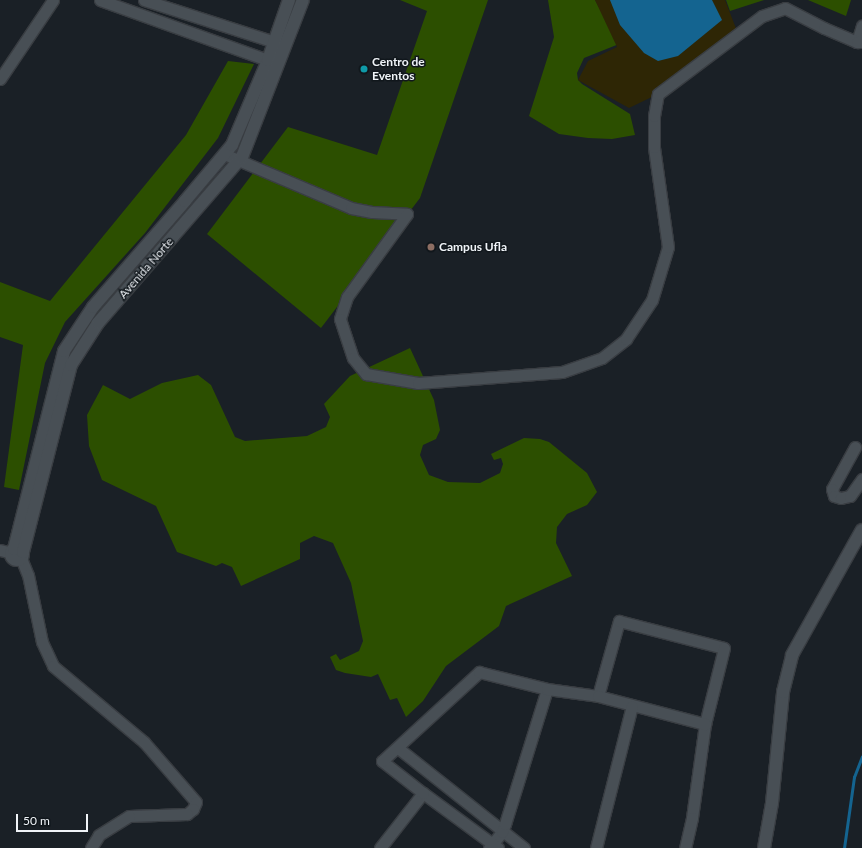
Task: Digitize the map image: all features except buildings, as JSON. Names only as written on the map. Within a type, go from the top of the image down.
[{"type":"street","points":[[0,79],[53,0]]},
{"type":"street","points":[[100,0],[268,60]]},
{"type":"street","points":[[144,0],[275,42]]},
{"type":"street","name":"Avenida Norte","points":[[14,552],[64,351],[93,306],[232,145],[268,60],[290,0]]},
{"type":"street","name":"Avenida Norte","points":[[14,552],[71,365],[98,323],[242,157],[303,0]]},
{"type":"street","points":[[224,154],[352,208],[372,212],[407,214],[346,297],[340,319],[353,358],[366,374],[418,383],[562,372],[602,358],[626,339],[652,300],[668,247],[654,147],[654,116],[658,94],[762,16],[784,8],[824,28],[859,42],[862,26]]},
{"type":"street","points":[[174,26],[178,11]]},
{"type":"street","points":[[855,447],[832,489],[834,496],[841,498],[850,496],[862,480]]},
{"type":"street","points":[[764,848],[772,803],[783,692],[792,655],[862,530]]},
{"type":"street","points":[[14,552],[28,575],[42,642],[53,666],[144,742],[196,802],[193,809],[187,814],[129,816],[99,835],[91,848]]},
{"type":"street","points":[[598,696],[619,620],[724,648],[704,724],[692,818],[685,848]]},
{"type":"street","points":[[547,689],[502,832],[493,847],[382,760],[398,748],[479,672],[547,689],[598,696],[704,724]]},
{"type":"street","points":[[596,848],[632,706]]},
{"type":"street","points":[[398,748],[524,848]]},
{"type":"street","points":[[380,848],[423,793]]},
{"type":"green space","points":[[400,0],[488,0],[420,198],[321,328],[207,234],[288,127],[377,155],[427,11]]},
{"type":"green space","points":[[548,0],[595,0],[619,44],[584,58],[577,73],[578,80],[630,114],[635,135],[612,139],[588,138],[559,134],[529,116],[554,37]]},
{"type":"green space","points":[[726,0],[764,0],[730,11]]},
{"type":"green space","points":[[808,0],[851,0],[846,16]]},
{"type":"green space","points":[[228,61],[254,64],[218,138],[145,233],[65,322],[45,363],[19,490],[4,487],[23,345],[0,337],[0,282],[50,301],[186,135]]},
{"type":"green space","points":[[410,348],[434,400],[440,430],[436,439],[423,445],[420,455],[429,475],[448,482],[480,483],[500,473],[503,464],[501,458],[494,460],[491,454],[524,438],[540,439],[549,442],[587,473],[597,492],[587,505],[567,514],[557,527],[556,543],[572,576],[506,606],[499,626],[446,666],[423,701],[406,717],[397,698],[390,700],[378,674],[371,677],[336,670],[330,657],[336,654],[340,660],[359,651],[363,641],[351,583],[333,543],[314,536],[300,543],[300,559],[241,586],[232,567],[222,563],[216,566],[177,552],[156,506],[102,480],[89,446],[87,415],[103,385],[130,399],[162,383],[198,375],[211,385],[235,437],[245,441],[307,436],[326,427],[330,417],[324,404],[350,376]]},
{"type":"sand","points":[[595,0],[725,0],[737,31],[658,94],[629,108],[578,80],[588,61],[617,47]]},
{"type":"water","points":[[610,0],[712,0],[722,20],[678,56],[658,61],[644,53],[620,25]]},
{"type":"waterway","points":[[844,848],[854,777],[862,756]]},
{"type":"place","name":"Centro de Eventos","points":[[364,69]]},
{"type":"place","name":"Campus Ufla","points":[[431,247]]}]
